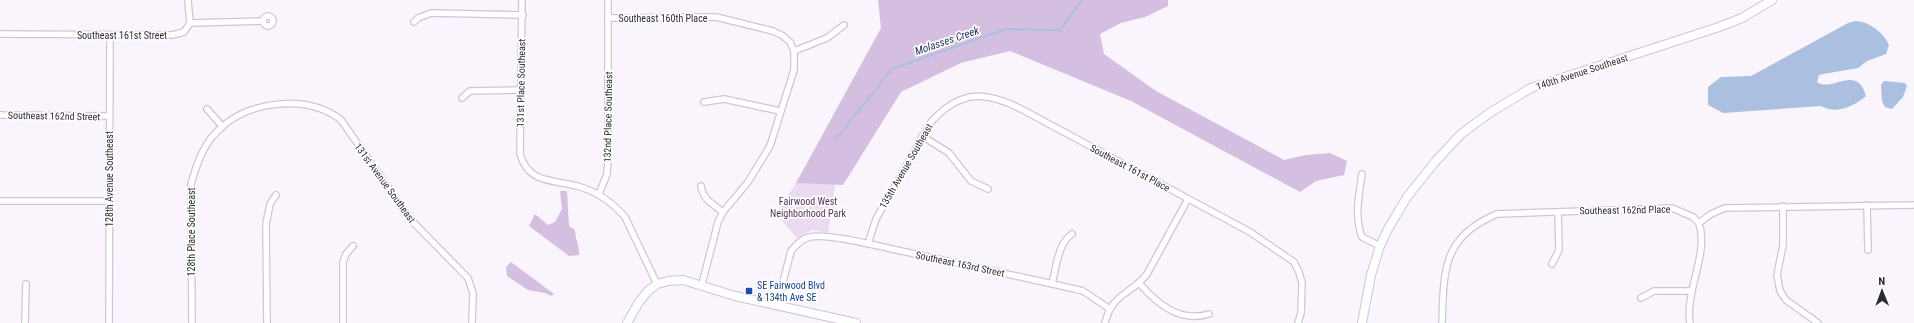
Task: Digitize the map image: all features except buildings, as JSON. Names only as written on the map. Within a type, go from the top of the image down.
[{"type":"main road","name":"140th Avenue Southeast","points":[[1362,323],[1371,275],[1380,246],[1407,197],[1435,162],[1461,134],[1491,112],[1531,88],[1719,27],[1742,18],[1772,0]]},
{"type":"main road","points":[[626,323],[642,297],[657,284],[668,280],[682,280],[702,284],[736,296],[856,323]]},
{"type":"street","points":[[188,0],[190,24],[263,21]]},
{"type":"street","name":"131st Place Southeast","points":[[522,0],[520,154],[524,165],[540,178],[577,186],[599,194]]},
{"type":"street","name":"132nd Place Southeast","points":[[599,194],[607,174],[608,160],[608,0]]},
{"type":"street","points":[[414,22],[418,18],[431,13],[522,15]]},
{"type":"street","name":"Southeast 160th Place","points":[[608,18],[716,17],[773,31],[783,36],[790,42],[794,51]]},
{"type":"street","name":"Southeast 161st Street","points":[[0,34],[110,36],[172,35],[184,32],[190,24]]},
{"type":"street","points":[[702,284],[718,222],[723,212],[748,182],[770,146],[794,70],[794,51],[828,38],[844,25]]},
{"type":"street","name":"128th Avenue Southeast","points":[[109,323],[110,36]]},
{"type":"street","points":[[462,98],[470,91],[520,90]]},
{"type":"street","name":"Southeast 161st Place","points":[[960,100],[985,96],[1002,99],[1250,232],[1294,262],[1299,272],[1302,284],[1301,313],[1298,323]]},
{"type":"street","points":[[704,102],[724,99],[780,111]]},
{"type":"street","name":"135th Avenue Southeast","points":[[868,244],[876,219],[922,136],[935,117],[944,109],[960,100]]},
{"type":"street","name":"131st Avenue Southeast","points":[[222,126],[255,108],[274,105],[313,107],[328,112],[341,120],[411,220],[468,278],[473,293],[472,323]]},
{"type":"street","points":[[207,109],[222,126]]},
{"type":"street","name":"Southeast 162nd Street","points":[[0,115],[109,116]]},
{"type":"street","name":"128th Place Southeast","points":[[192,323],[191,184],[201,154],[222,126]]},
{"type":"street","points":[[922,136],[950,153],[971,181],[988,189]]},
{"type":"street","points":[[1362,174],[1357,217],[1359,228],[1362,237],[1380,246]]},
{"type":"street","points":[[701,186],[702,193],[706,199],[723,212]]},
{"type":"street","points":[[267,323],[266,224],[270,204],[276,194]]},
{"type":"street","points":[[599,194],[625,217],[657,284]]},
{"type":"street","points":[[1105,323],[1110,309],[1119,297],[1140,284],[1147,274],[1188,199]]},
{"type":"street","points":[[0,201],[109,201]]},
{"type":"street","points":[[1867,204],[1868,250]]},
{"type":"street","points":[[1690,323],[1690,291],[1702,244],[1702,231],[1699,224],[1711,214],[1725,208],[1867,204],[1914,205]]},
{"type":"street","points":[[1783,206],[1783,245],[1777,275],[1780,291],[1786,300],[1818,323]]},
{"type":"street","name":"Southeast 162nd Place","points":[[1442,323],[1444,281],[1454,246],[1462,236],[1474,226],[1497,214],[1672,208],[1693,217],[1699,224]]},
{"type":"street","points":[[1552,264],[1559,250],[1558,212]]},
{"type":"street","points":[[1052,284],[1062,246],[1067,237],[1072,234]]},
{"type":"street","name":"Southeast 163rd Street","points":[[777,305],[791,251],[804,239],[810,236],[819,236],[868,244],[1083,291],[1110,309]]},
{"type":"street","points":[[343,323],[343,262],[346,254],[353,246]]},
{"type":"street","points":[[25,323],[26,284]]},
{"type":"street","points":[[1140,284],[1152,299],[1170,310],[1199,317],[1209,314]]},
{"type":"street","points":[[1641,298],[1654,291],[1690,291]]},
{"type":"green space","name":"Fairwood West Neighborhood Park","points":[[796,183],[835,184],[828,233],[812,230],[797,238],[776,214]]},
{"type":"shaded area","points":[[878,0],[1168,0],[1168,6],[1145,17],[1121,23],[1100,34],[1104,54],[1156,91],[1284,160],[1306,155],[1330,153],[1347,161],[1344,175],[1316,181],[1300,192],[1131,101],[1010,51],[961,63],[901,92],[843,185],[796,183],[881,28]]},
{"type":"shaded area","points":[[560,191],[567,191],[569,226],[575,230],[579,255],[569,256],[529,226],[535,214],[548,225],[555,222],[562,209]]},
{"type":"shaded area","points":[[511,262],[554,294],[551,296],[545,293],[528,290],[507,276],[506,267]]},
{"type":"water","points":[[1855,21],[1871,25],[1884,36],[1889,45],[1886,54],[1867,61],[1858,68],[1819,75],[1817,82],[1829,84],[1850,80],[1857,81],[1862,86],[1866,96],[1851,106],[1833,110],[1821,106],[1723,113],[1708,105],[1708,87],[1721,77],[1751,76],[1848,23]]},
{"type":"water","points":[[1884,81],[1905,83],[1907,86],[1903,97],[1892,109],[1885,107],[1882,101],[1881,85]]},
{"type":"waterway","name":"Molasses Creek","points":[[836,139],[892,69],[1006,29],[1060,30],[1082,0]]},
{"type":"place","name":"SE Fairwood Blvd & 134th Ave SE","points":[[749,291]]}]
